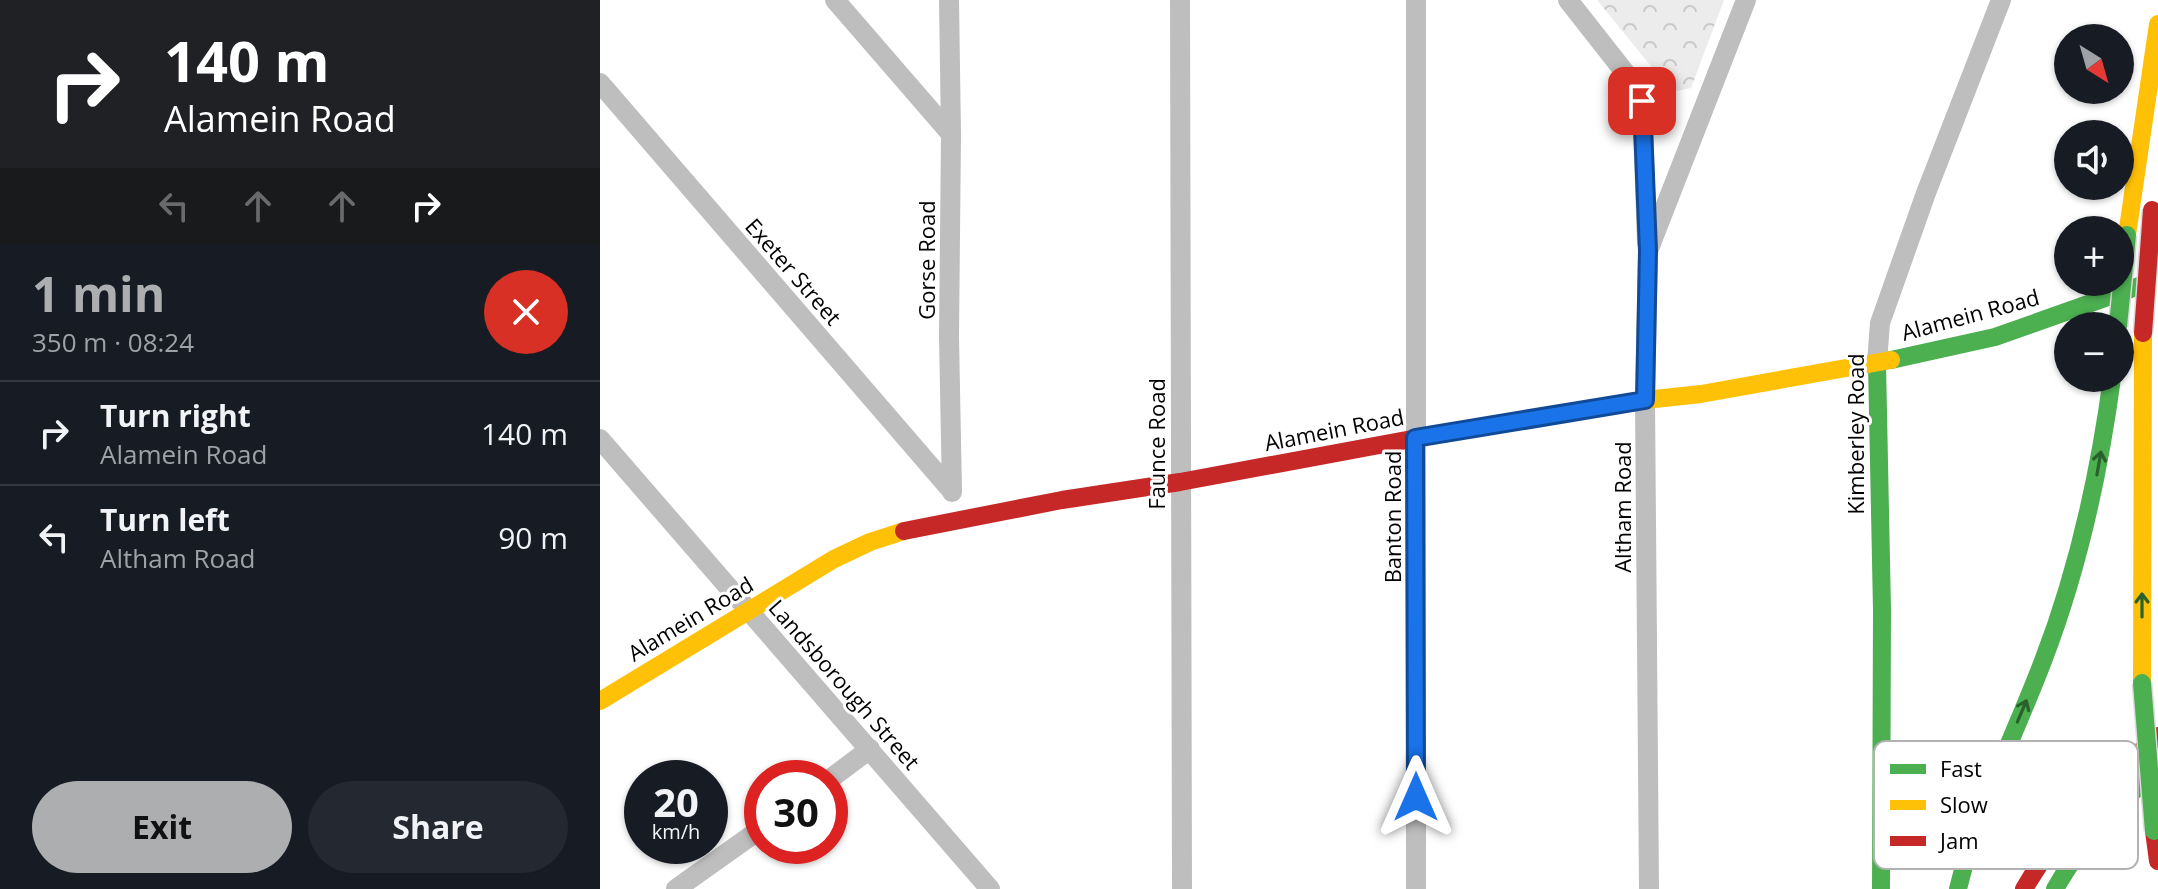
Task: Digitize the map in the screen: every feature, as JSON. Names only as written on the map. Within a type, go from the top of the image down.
[{"type":"main road","points":[[2119,312],[2127,235],[2158,24]]},
{"type":"main road","points":[[2153,203],[2143,333],[2142,683],[2158,861]]},
{"type":"main road","name":"Alamein Road","points":[[600,701],[830,560],[863,543],[890,534],[1062,500],[1180,482],[1415,438],[1877,363],[1995,337],[2158,278]]},
{"type":"main road","name":"Kimberley Road","points":[[1877,363],[1882,741]]},
{"type":"main road","points":[[2010,741],[2043,661],[2071,580],[2093,499],[2110,392]]},
{"type":"main road","points":[[2138,752],[2158,736]]},
{"type":"main road","points":[[2138,787],[2158,769]]},
{"type":"main road","name":"Kimberley Road","points":[[1881,869],[1881,889]]},
{"type":"main road","points":[[1958,889],[1961,869]]},
{"type":"main road","points":[[2024,889],[2037,869]]},
{"type":"main road","points":[[2055,889],[2068,869]]},
{"type":"street","points":[[835,0],[951,134]]},
{"type":"street","name":"Gorse Road","points":[[949,0],[951,490],[957,520]]},
{"type":"street","name":"Faunce Road","points":[[1180,0],[1182,889]]},
{"type":"street","name":"Banton Road","points":[[1416,0],[1416,889]]},
{"type":"street","points":[[1568,0],[1634,84],[1642,101],[1648,251]]},
{"type":"street","name":"Altham Road","points":[[1649,889],[1645,400],[1648,251],[1746,0]]},
{"type":"street","name":"Kimberley Road","points":[[1877,363],[1880,323],[1926,193],[2001,0]]},
{"type":"street","name":"Exeter Street","points":[[600,83],[951,490]]},
{"type":"street","name":"Landsborough Street","points":[[600,439],[870,749],[983,886]]},
{"type":"street","points":[[848,766],[870,749]]},
{"type":"street","points":[[676,889],[744,841]]},
{"type":"green space","points":[[1597,0],[1724,0],[1691,88],[1672,92]]},
{"type":"traffic: fast","points":[[1891,360],[1995,337],[2139,286]]},
{"type":"traffic: fast","points":[[2119,312],[2121,296]]},
{"type":"traffic: fast","points":[[1877,363],[1882,741]]},
{"type":"traffic: fast","points":[[2011,741],[2043,661],[2077,557],[2094,486],[2110,392]]},
{"type":"traffic: fast","points":[[2142,683],[2154,831]]},
{"type":"traffic: fast","points":[[2138,787],[2158,769]]},
{"type":"traffic: fast","points":[[1881,869],[1881,889]]},
{"type":"traffic: fast","points":[[1958,889],[1963,869]]},
{"type":"traffic: fast","points":[[2055,889],[2067,869]]},
{"type":"traffic: slow","points":[[2130,216],[2158,24]]},
{"type":"traffic: slow","points":[[2142,683],[2143,333]]},
{"type":"traffic: slow","points":[[1428,436],[1645,400],[1701,394],[1891,360]]},
{"type":"traffic: slow","points":[[600,701],[834,559],[870,542],[904,531]]},
{"type":"traffic: jam","points":[[2143,333],[2152,210]]},
{"type":"traffic: jam","points":[[904,531],[1428,436]]},
{"type":"traffic: jam","points":[[2138,754],[2158,736]]},
{"type":"traffic: jam","points":[[2154,831],[2158,861]]},
{"type":"traffic: jam","points":[[2024,889],[2037,869]]},
{"type":"route","points":[[1416,797],[1415,438],[1645,400],[1648,251],[1642,101]]}]
